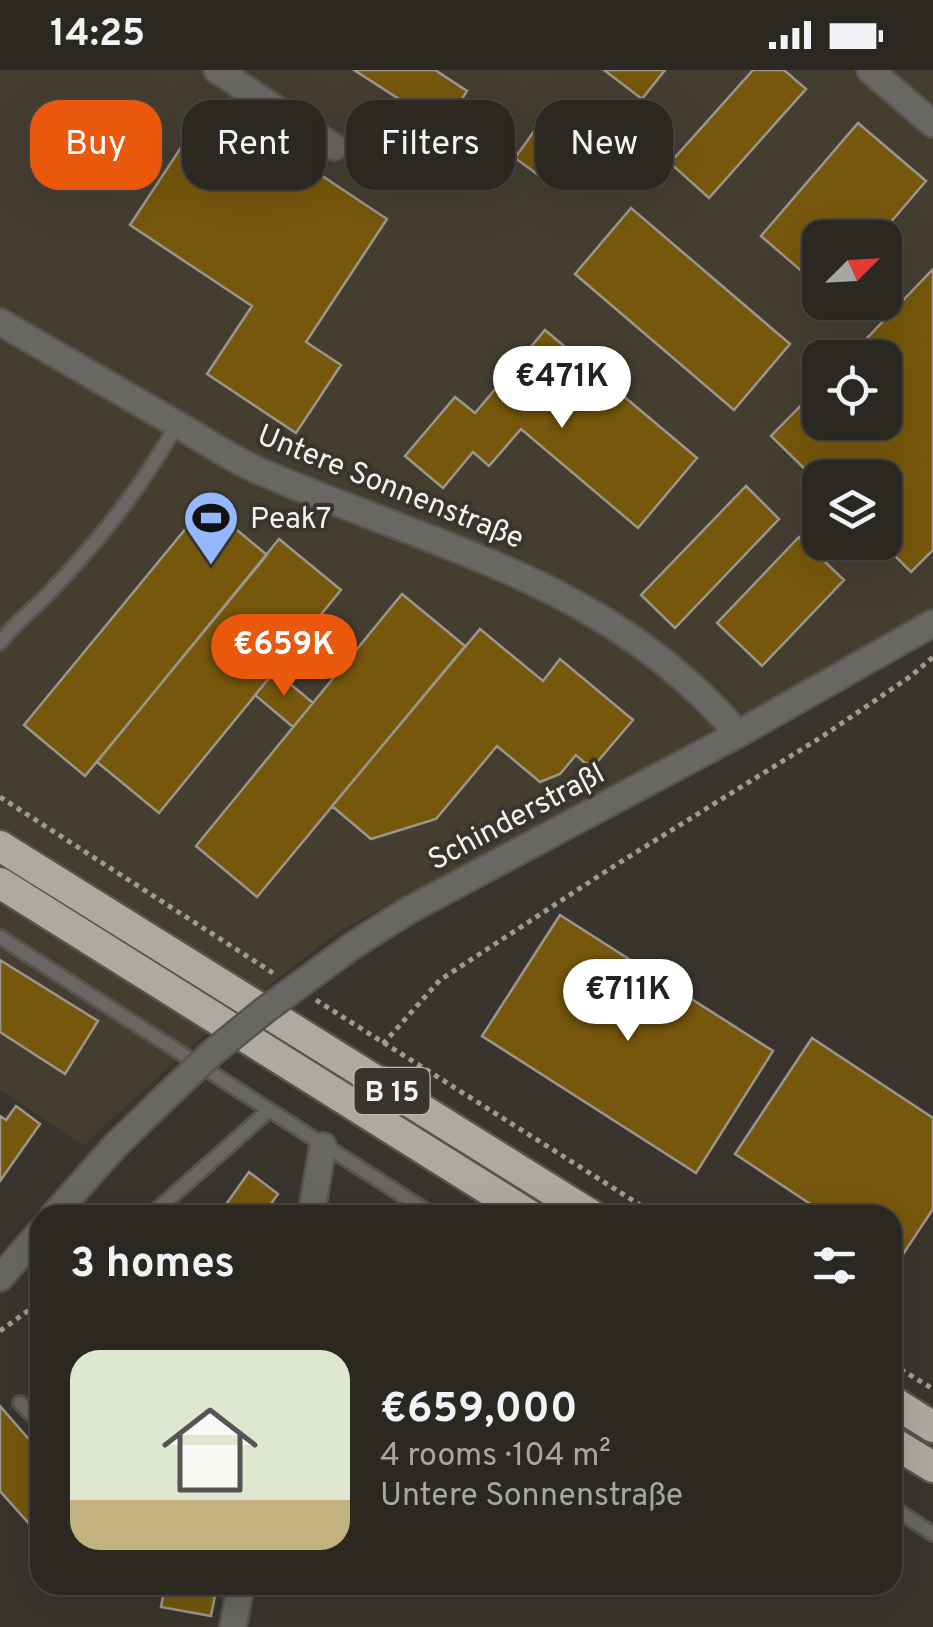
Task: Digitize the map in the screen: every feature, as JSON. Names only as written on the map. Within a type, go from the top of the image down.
[{"type":"highway","name":"B 15","points":[[0,846],[576,1205]]},
{"type":"highway","name":"B 15","points":[[0,883],[513,1205]]},
{"type":"highway","points":[[902,1408],[933,1426]]},
{"type":"highway","points":[[902,1448],[933,1467]]},
{"type":"street","points":[[217,70],[334,147]]},
{"type":"street","points":[[870,70],[933,124]]},
{"type":"street","name":"Untere Sonnenstraße","points":[[0,322],[254,469],[507,568],[569,598],[671,667],[738,734]]},
{"type":"street","name":"Schinderstraßl","points":[[63,1205],[114,1147],[212,1053],[356,944],[409,910],[738,734],[933,623]]},
{"type":"street","points":[[312,1205],[323,1146]]},
{"type":"street","points":[[0,1278],[30,1244]]},
{"type":"street","points":[[233,1627],[239,1595]]},
{"type":"lane","points":[[0,643],[104,532],[176,424]]},
{"type":"lane","points":[[0,937],[417,1205]]},
{"type":"lane","points":[[162,1205],[268,1110]]},
{"type":"lane","points":[[20,1403],[30,1413]]},
{"type":"lane","points":[[902,1514],[933,1534]]},
{"type":"path","points":[[383,1044],[440,980],[823,736],[933,657]]},
{"type":"path","points":[[0,797],[283,980]]},
{"type":"path","points":[[316,1001],[640,1205]]},
{"type":"path","points":[[0,1330],[30,1309]]},
{"type":"path","points":[[902,1370],[933,1389]]},
{"type":"shaded area","points":[[0,70],[933,70],[933,608],[742,719],[339,931],[190,1047],[83,1146],[0,1089]]},
{"type":"building","points":[[354,70],[435,70],[467,91],[461,100],[401,100]]},
{"type":"building","points":[[604,70],[665,70],[642,99]]},
{"type":"building","points":[[753,70],[784,70],[806,89],[709,198],[673,166],[673,160]]},
{"type":"building","points":[[858,123],[926,181],[892,220],[802,220],[802,271],[761,236]]},
{"type":"building","points":[[535,130],[535,173],[515,158]]},
{"type":"building","points":[[182,146],[182,190],[326,190],[326,178],[387,219],[306,342],[341,365],[296,433],[207,374],[252,306],[130,225],[153,190],[162,190],[162,176]]},
{"type":"building","points":[[631,208],[790,344],[734,410],[575,274]]},
{"type":"building","points":[[933,269],[933,550],[911,572],[899,560],[902,460],[802,460],[802,466],[771,436],[802,404],[802,440],[902,440],[902,340],[865,340],[884,320],[902,320],[902,301]]},
{"type":"building","points":[[545,330],[697,458],[638,528],[521,429],[489,466],[473,452],[443,488],[405,456],[455,397],[475,413]]},
{"type":"building","points":[[746,486],[779,519],[675,628],[641,595]]},
{"type":"building","points":[[206,504],[267,555],[85,776],[24,725]]},
{"type":"building","points":[[799,537],[802,560],[823,560],[844,580],[762,666],[717,623]]},
{"type":"building","points":[[279,539],[341,590],[159,813],[97,762]]},
{"type":"building","points":[[402,594],[465,646],[257,897],[196,846]]},
{"type":"building","points":[[480,629],[543,681],[560,659],[633,720],[598,761],[586,764],[576,755],[560,774],[540,782],[497,746],[436,819],[371,839],[332,806]]},
{"type":"building","points":[[275,671],[313,703],[293,727],[255,695]]},
{"type":"building","points":[[560,915],[773,1051],[696,1173],[482,1036]]},
{"type":"building","points":[[0,960],[98,1021],[65,1074],[0,1032]]},
{"type":"building","points":[[812,1038],[933,1118],[933,1209],[902,1256],[902,1205],[812,1205],[735,1154]]},
{"type":"building","points":[[16,1106],[40,1124],[0,1181],[0,1116],[6,1120]]},
{"type":"building","points":[[249,1172],[278,1194],[270,1205],[226,1205]]},
{"type":"building","points":[[0,1406],[30,1440],[30,1525],[0,1491]]},
{"type":"building","points":[[163,1595],[215,1595],[211,1616],[161,1607]]},
{"type":"place","name":"Peak7","points":[[211,567]]}]
